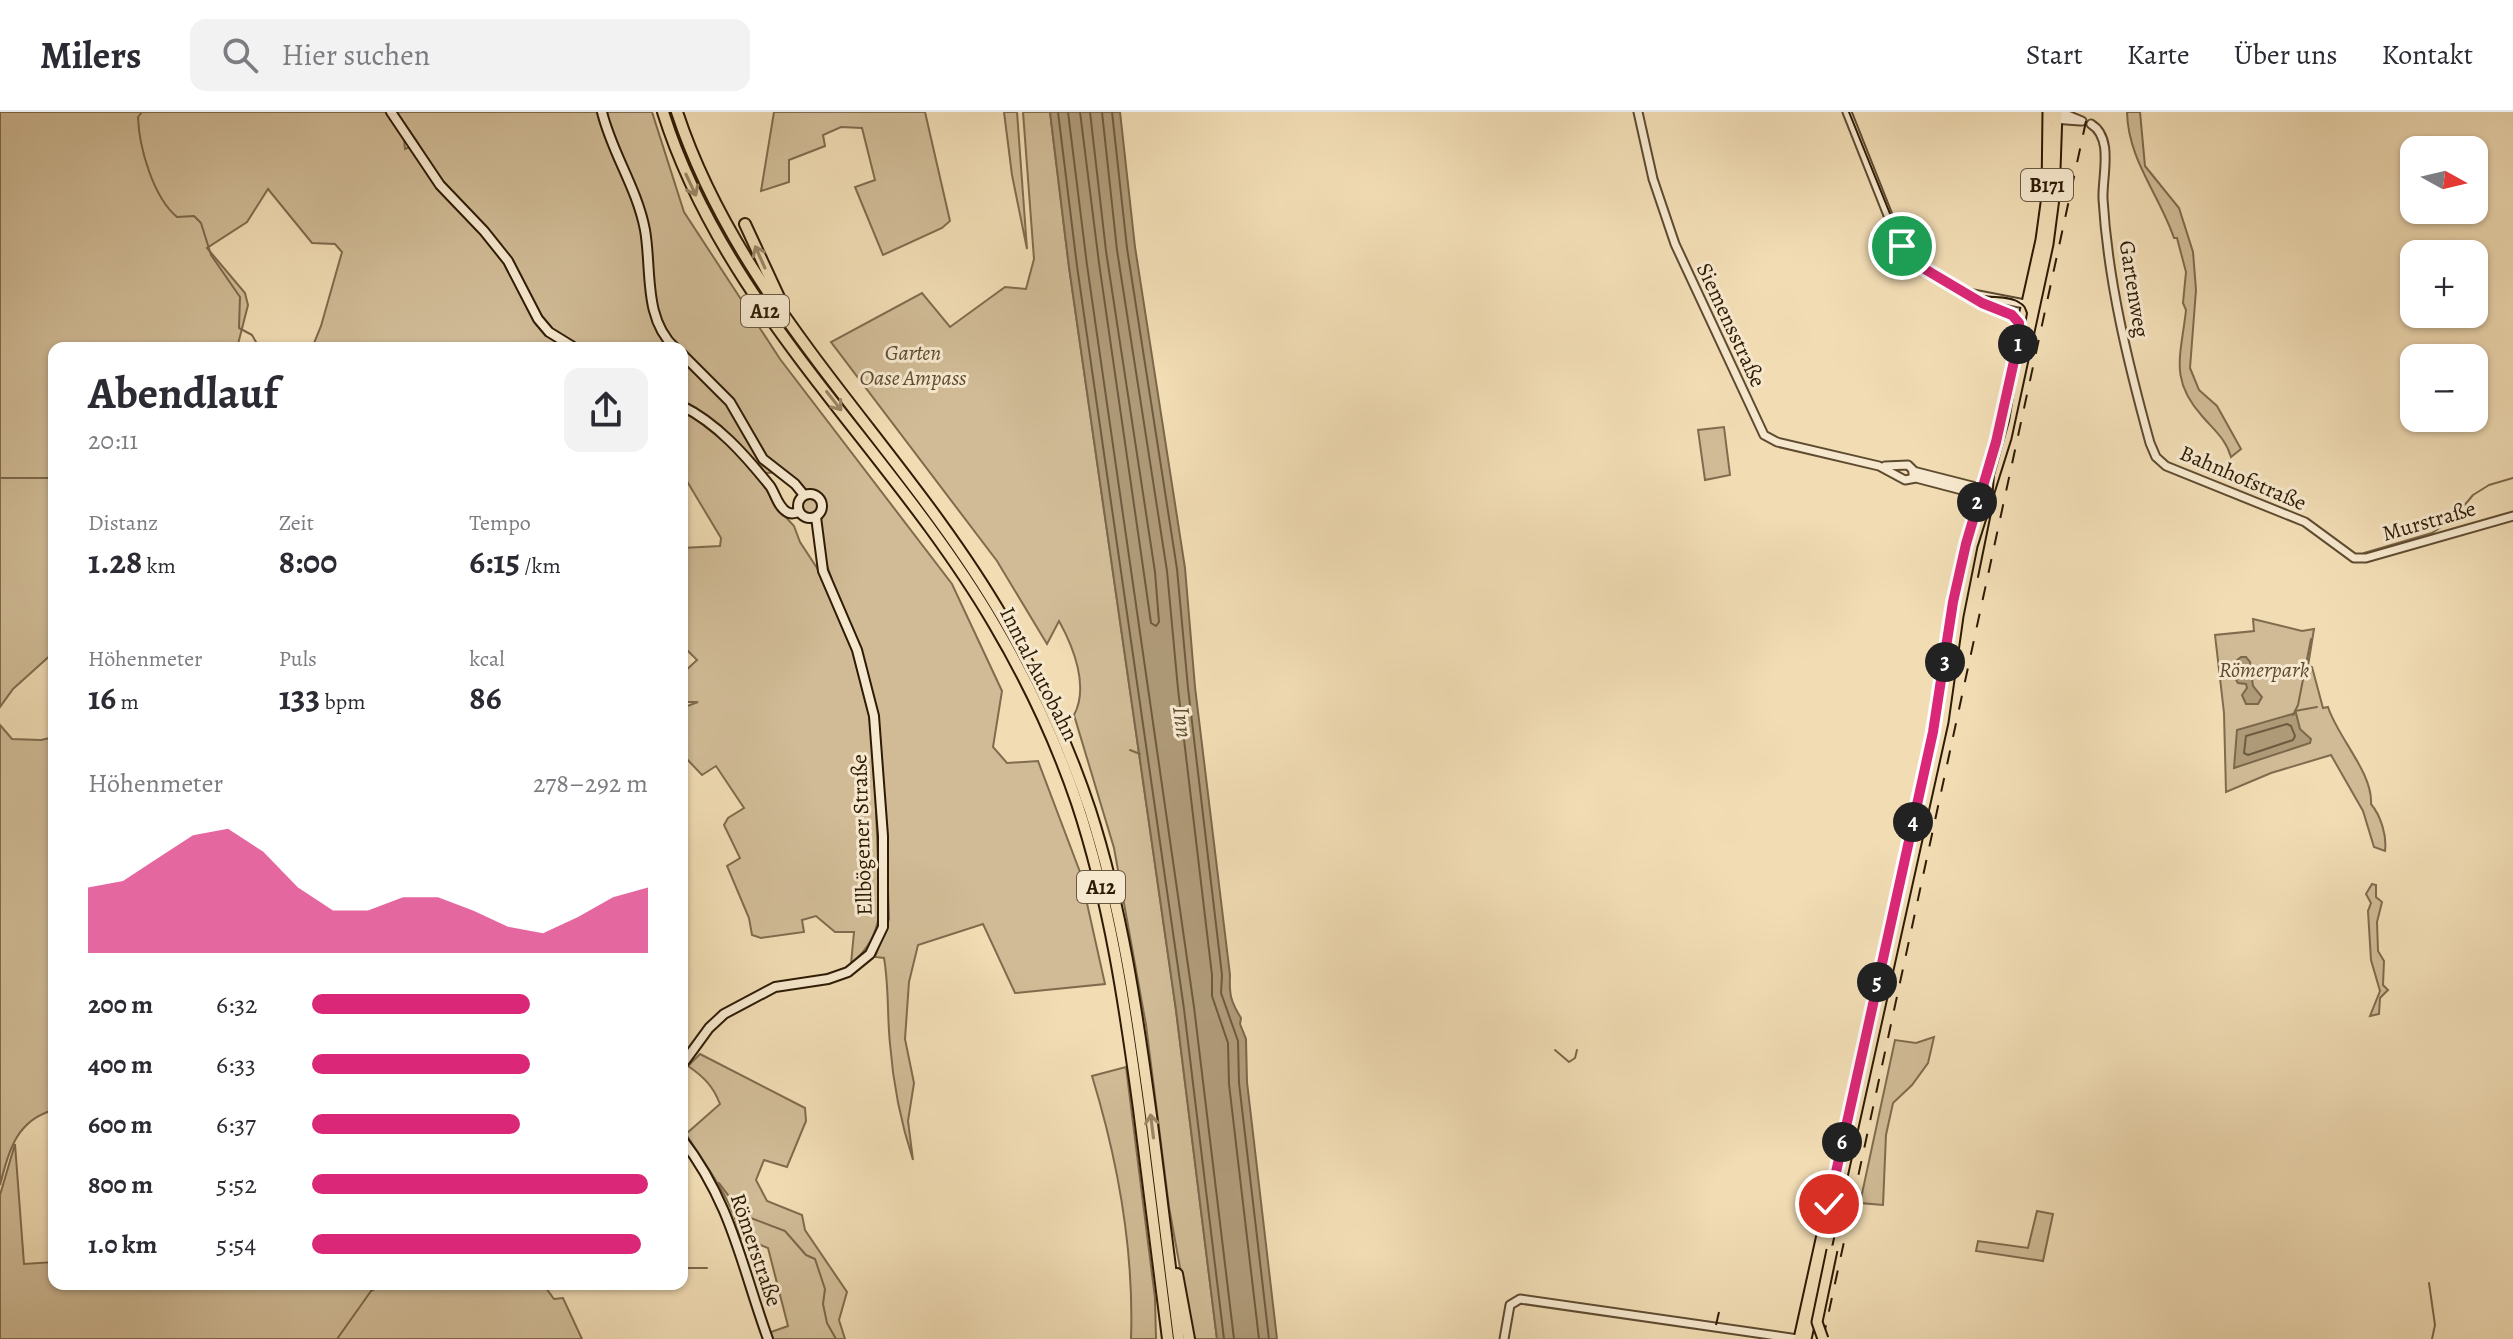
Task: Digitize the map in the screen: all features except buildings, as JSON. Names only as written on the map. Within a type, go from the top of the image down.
[{"type":"highway","name":"Inntal Autobahn","points":[[663,112],[689,181],[721,245],[785,339],[934,533],[1032,683]]},
{"type":"highway","name":"Inntal Autobahn","points":[[677,112],[702,178],[724,223],[763,287],[796,333],[957,546],[1003,619],[1079,777],[1112,886],[1143,1055],[1179,1339]]},
{"type":"highway","points":[[745,224],[796,333]]},
{"type":"highway","name":"Inntal Autobahn","points":[[1041,701],[1076,802],[1109,920],[1127,1023],[1168,1339]]},
{"type":"highway","points":[[1165,1232],[1174,1257],[1189,1339]]},
{"type":"highway","points":[[1162,1339],[1165,1313]]},
{"type":"main road","points":[[391,112],[440,185],[508,261],[538,319],[549,332],[565,342]]},
{"type":"main road","points":[[602,112],[642,220],[655,320],[671,342]]},
{"type":"main road","name":"B171","points":[[1798,1339],[1933,732],[1961,564],[2009,426],[2029,308],[2053,213],[2053,115]]},
{"type":"main road","name":"B171","points":[[1806,1339],[1943,722],[1958,616],[1984,491],[2020,334],[2029,308]]},
{"type":"main road","points":[[688,360],[730,402],[763,459],[804,495]]},
{"type":"main road","points":[[688,409],[702,415],[720,430],[770,486],[785,511],[799,512],[807,518],[816,517],[822,509],[821,501],[815,495],[804,495]]},
{"type":"main road","points":[[799,512],[798,503],[804,495]]},
{"type":"main road","name":"Ellbögener Straße","points":[[688,1057],[719,1018],[763,992],[784,985],[833,978],[855,967],[873,951],[883,927],[883,836],[874,716],[857,650],[823,571],[816,517]]},
{"type":"main road","name":"Römerstraße","points":[[688,1148],[708,1176],[726,1212],[767,1337]]},
{"type":"main road","points":[[1823,1339],[1817,1322],[1841,1204],[1840,1188]]},
{"type":"street","name":"Siemensstraße","points":[[1638,112],[1649,164],[1672,236],[1764,435],[1772,440],[1900,471]]},
{"type":"street","points":[[1847,112],[1902,246],[1923,268],[2015,317],[2020,334]]},
{"type":"street","name":"Gartenweg","points":[[2091,124],[2099,129],[2104,141],[2104,213],[2122,337],[2150,443],[2158,459]]},
{"type":"street","points":[[1966,293],[2029,308]]},
{"type":"street","points":[[1989,305],[2029,308]]},
{"type":"street","name":"Bahnhofstraße","points":[[2158,459],[2190,477],[2305,522],[2354,558]]},
{"type":"street","points":[[1913,474],[1905,480],[1900,471],[1908,465],[1913,474],[1984,491]]},
{"type":"street","name":"Murstraße","points":[[2354,558],[2366,558],[2513,516]]},
{"type":"street","points":[[1504,1339],[1510,1305],[1514,1300],[1534,1300],[1798,1339]]},
{"type":"green space","points":[[0,112],[386,112],[404,139],[405,149],[418,143],[396,112],[652,112],[684,212],[780,359],[952,584],[1002,691],[993,747],[1007,763],[1038,761],[1080,872],[1105,984],[1015,993],[983,924],[918,945],[909,982],[905,1039],[914,1083],[908,1121],[913,1160],[893,1073],[884,958],[875,957],[889,919],[879,759],[857,650],[819,543],[815,517],[804,517],[798,509],[801,498],[810,493],[785,472],[765,473],[781,512],[794,526],[800,542],[817,568],[852,649],[869,715],[874,759],[880,913],[870,941],[851,964],[854,932],[835,932],[816,916],[802,920],[804,932],[761,938],[752,935],[749,918],[727,866],[740,858],[724,825],[728,818],[744,808],[716,766],[702,775],[688,760],[688,706],[698,702],[688,702],[688,668],[697,660],[688,651],[688,548],[720,546],[721,538],[688,483],[688,342],[314,342],[342,252],[335,244],[312,243],[268,189],[247,222],[207,248],[245,293],[248,305],[239,342],[48,342],[48,657],[13,689],[0,707]]},
{"type":"green space","points":[[774,112],[925,112],[950,221],[942,228],[883,255],[855,187],[875,180],[862,128],[841,127],[823,135],[825,146],[789,160],[789,182],[761,191]]},
{"type":"green space","points":[[1004,112],[1017,112],[1027,249],[1012,175]]},
{"type":"green space","name":"Garten Oase Ampass","points":[[1023,112],[1050,112],[1069,267],[1176,1010],[1217,1339],[1193,1339],[1169,1207],[1146,1025],[1114,848],[1074,715],[1080,680],[1070,643],[1059,621],[1047,644],[997,561],[831,342],[922,293],[950,327],[1005,287],[1026,289],[1034,259]]},
{"type":"green space","points":[[2127,112],[2140,112],[2145,166],[2179,208],[2193,252],[2196,290],[2190,368],[2199,390],[2217,406],[2241,449],[2231,457],[2223,440],[2192,403],[2181,378],[2186,272],[2177,238],[2174,238],[2138,161]]},
{"type":"green space","points":[[1724,427],[1730,475],[1705,480],[1698,430]]},
{"type":"green space","name":"Römerpark","points":[[2253,619],[2302,631],[2314,629],[2308,666],[2312,667],[2323,708],[2328,707],[2367,780],[2371,804],[2382,826],[2385,851],[2374,847],[2363,811],[2331,755],[2271,773],[2226,792],[2224,713],[2215,635],[2254,631]]},
{"type":"green space","points":[[0,725],[12,739],[48,738],[48,1112],[31,1121],[16,1138],[0,1185]]},
{"type":"green space","points":[[2372,884],[2376,885],[2376,897],[2382,902],[2377,922],[2378,951],[2384,961],[2383,985],[2388,990],[2380,998],[2379,1014],[2370,1016],[2380,991],[2371,960],[2368,911],[2371,903],[2366,894]]},
{"type":"green space","points":[[1934,1037],[1928,1063],[1912,1085],[1893,1103],[1886,1135],[1883,1205],[1860,1203],[1895,1040],[1916,1043]]},
{"type":"green space","points":[[700,1054],[805,1108],[806,1121],[787,1167],[764,1160],[756,1180],[767,1201],[802,1215],[805,1230],[847,1292],[839,1320],[845,1339],[771,1339],[768,1333],[788,1326],[768,1248],[740,1237],[725,1197],[688,1137],[688,1132],[720,1104],[707,1082],[688,1066]]},
{"type":"green space","points":[[1126,1067],[1155,1298],[1156,1339],[1131,1339],[1130,1273],[1122,1206],[1117,1173],[1092,1076]]},
{"type":"green space","points":[[15,1144],[24,1264],[48,1262],[48,1290],[547,1290],[554,1299],[563,1298],[582,1339],[0,1339],[0,1195]]},
{"type":"green space","points":[[2037,1211],[2053,1214],[2043,1261],[1976,1251],[1978,1241],[2028,1248]]},
{"type":"water","name":"Inn","points":[[1050,112],[1120,112],[1135,247],[1185,568],[1195,687],[1230,993],[1246,1039],[1247,1082],[1277,1339],[1217,1339],[1176,1010],[1069,267]]},
{"type":"water","points":[[2246,657],[2250,662],[2253,686],[2262,697],[2258,704],[2246,704],[2242,695],[2246,684],[2238,683],[2235,678],[2236,661]]},
{"type":"water","points":[[2296,713],[2300,729],[2311,739],[2310,743],[2234,768],[2237,730]]},
{"type":"waterway","points":[[142,112],[138,117],[141,142],[154,184],[177,217],[194,216],[201,223],[211,255],[240,297],[239,328],[252,335],[256,342]]},
{"type":"waterway","points":[[0,478],[48,478]]},
{"type":"waterway","points":[[2364,553],[2432,533],[2453,519],[2473,495],[2489,485],[2513,478]]},
{"type":"waterway","points":[[2293,715],[2298,705],[2311,639]]},
{"type":"waterway","points":[[2295,711],[2317,707]]},
{"type":"waterway","points":[[1130,750],[1140,754]]},
{"type":"waterway","points":[[1555,1050],[1569,1062],[1575,1058],[1577,1050]]},
{"type":"waterway","points":[[719,1183],[743,1215],[785,1231],[806,1255],[815,1259],[825,1289],[823,1304],[827,1323],[836,1339]]},
{"type":"waterway","points":[[688,1268],[707,1268]]},
{"type":"waterway","points":[[2429,1283],[2435,1325],[2432,1339]]},
{"type":"waterway","points":[[337,1339],[373,1290]]},
{"type":"tram line","points":[[1849,112],[1899,236],[1913,256],[1947,282],[1972,293],[2016,301],[2024,306],[2027,313],[2009,421],[1994,475],[1991,513],[1978,577]]},
{"type":"tram line","points":[[1976,301],[2012,316],[2017,321],[2021,337]]},
{"type":"railway","points":[[1823,1339],[2088,112]]},
{"type":"railway","points":[[1716,1325],[1719,1312]]},
{"type":"route","points":[[1829,1204],[1933,732],[1953,602],[1972,519],[1996,442],[2020,334],[2019,323],[2012,315],[1974,299],[1923,268],[1902,246]]}]
